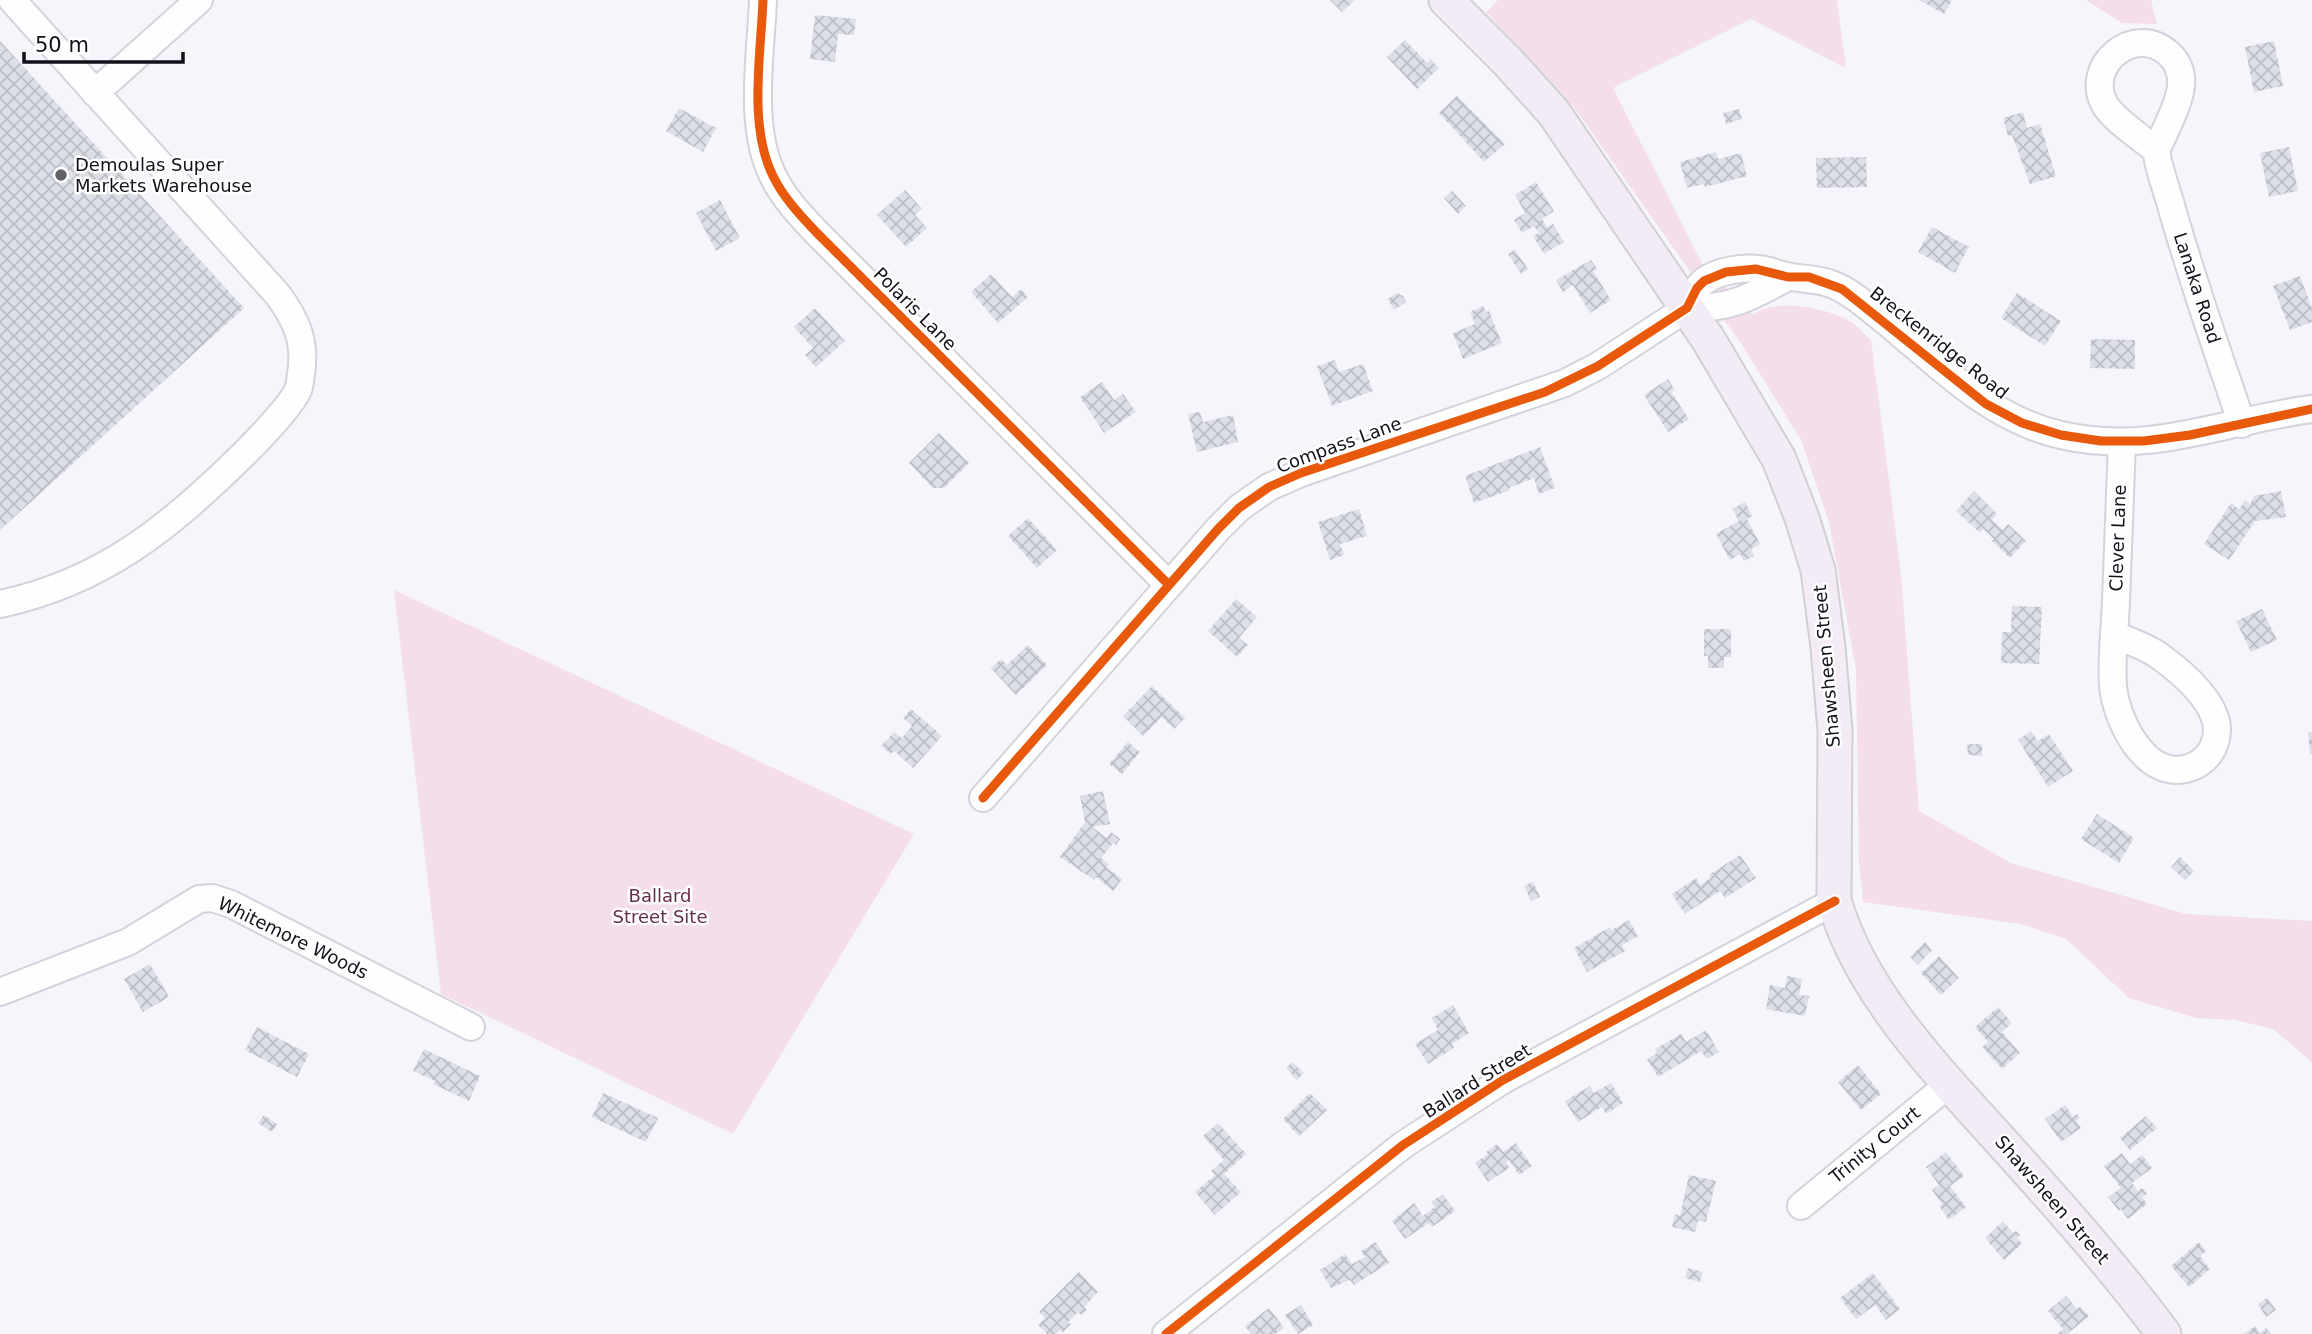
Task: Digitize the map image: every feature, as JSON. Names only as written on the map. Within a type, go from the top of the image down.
[{"type":"main road","name":"Shawsheen Street","points":[[1446,0],[1554,113],[1708,339],[1779,459],[1802,518],[1818,570],[1835,731],[1835,901],[1841,924],[1858,961],[1918,1050],[2104,1258],[2164,1334]]},
{"type":"street","points":[[0,604],[31,597],[88,575],[140,546],[197,500],[261,437],[298,391],[303,346],[295,319],[287,307],[12,0]]},
{"type":"street","points":[[96,93],[199,0]]},
{"type":"street","name":"Polaris Lane","points":[[763,0],[758,100],[760,132],[767,163],[781,190],[816,232],[1168,584]]},
{"type":"street","name":"Lanaka Road","points":[[2157,151],[2177,226],[2242,424]]},
{"type":"street","name":"Breckenridge Road","points":[[1687,308],[1700,284],[1717,274],[1756,269],[1788,276],[1809,277],[1843,289],[1971,392],[2004,414],[2041,430],[2061,435],[2122,442],[2166,438],[2312,410]]},
{"type":"street","name":"Compass Lane","points":[[983,798],[1168,584],[1239,508],[1269,487],[1332,461],[1564,383],[1598,366],[1687,308]]},
{"type":"street","name":"Clever Lane","points":[[2115,635],[2157,654],[2213,709],[2218,726],[2216,742],[2201,762],[2185,769],[2169,769],[2153,763],[2141,751],[2117,704],[2113,687],[2122,442]]},
{"type":"street","name":"Whitemore Woods","points":[[0,992],[128,942],[199,899],[212,898],[231,904],[471,1027]]},
{"type":"street","name":"Ballard Street","points":[[1166,1334],[1403,1145],[1503,1080],[1835,901]]},
{"type":"street","name":"Trinity Court","points":[[1801,1206],[1949,1084]]},
{"type":"green space","points":[[1498,0],[1837,0],[1846,68],[1751,19],[1613,88],[1703,265],[1753,315],[1774,307],[1801,306],[1840,316],[1850,321],[1871,340],[1901,574],[1919,811],[2011,863],[2186,914],[2312,921],[2312,1062],[2273,1029],[2235,1020],[2197,1018],[2129,998],[2066,939],[2021,924],[1863,902],[1859,861],[1856,670],[1829,522],[1801,440],[1742,345],[1574,107],[1486,12]]},
{"type":"green space","points":[[2086,0],[2151,0],[2157,24],[2122,23]]},
{"type":"green space","name":"Ballard Street Site","points":[[394,590],[914,834],[733,1134],[441,994]]},
{"type":"building","points":[[1330,0],[1355,0],[1342,12]]},
{"type":"building","points":[[1919,0],[1952,0],[1944,14]]},
{"type":"building","points":[[815,15],[856,19],[854,35],[838,34],[835,62],[810,59]]},
{"type":"building","points":[[1405,40],[1427,63],[1430,59],[1439,68],[1417,89],[1387,57]]},
{"type":"building","name":"Demoulas Super Markets Warehouse","points":[[0,41],[244,308],[0,530]]},
{"type":"building","points":[[2274,41],[2283,86],[2254,92],[2245,47]]},
{"type":"building","points":[[1457,96],[1505,144],[1484,162],[1439,113]]},
{"type":"building","points":[[679,108],[716,128],[703,152],[666,131]]},
{"type":"building","points":[[1739,109],[1742,119],[1726,124],[1723,113]]},
{"type":"building","points":[[2023,112],[2027,128],[2040,124],[2056,176],[2030,184],[2012,135],[2008,136],[2003,118]]},
{"type":"building","points":[[2289,147],[2298,191],[2269,197],[2260,153]]},
{"type":"building","points":[[1716,152],[1718,159],[1741,153],[1747,176],[1705,187],[1704,184],[1687,188],[1680,162]]},
{"type":"building","points":[[1866,157],[1867,187],[1817,188],[1816,158]]},
{"type":"building","points":[[1536,182],[1554,211],[1542,219],[1547,227],[1553,224],[1564,242],[1544,254],[1533,236],[1539,233],[1534,226],[1522,233],[1514,220],[1525,213],[1515,195]]},
{"type":"building","points":[[905,190],[922,209],[915,215],[927,228],[906,247],[877,215]]},
{"type":"building","points":[[1452,191],[1466,206],[1458,214],[1444,198]]},
{"type":"building","points":[[720,200],[740,238],[716,251],[696,213]]},
{"type":"building","points":[[1932,227],[1969,247],[1955,273],[1918,252]]},
{"type":"building","points":[[1515,250],[1528,269],[1521,274],[1508,254]]},
{"type":"building","points":[[1591,260],[1597,269],[1593,271],[1611,300],[1590,313],[1573,285],[1563,292],[1556,280]]},
{"type":"building","points":[[991,274],[1012,297],[1021,289],[1028,297],[998,323],[971,292]]},
{"type":"building","points":[[2300,276],[2312,308],[2312,322],[2290,330],[2273,286]]},
{"type":"building","points":[[1397,293],[1403,296],[1406,302],[1394,310],[1388,299]]},
{"type":"building","points":[[2017,293],[2061,321],[2045,346],[2001,318]]},
{"type":"building","points":[[1483,306],[1486,312],[1489,311],[1502,343],[1463,359],[1453,333],[1475,324],[1470,312]]},
{"type":"building","points":[[815,308],[845,341],[816,367],[805,355],[813,348],[794,327]]},
{"type":"building","points":[[2091,339],[2135,340],[2135,369],[2090,368]]},
{"type":"building","points":[[1335,360],[1339,372],[1363,364],[1373,391],[1332,406],[1317,366]]},
{"type":"building","points":[[1668,379],[1675,390],[1671,392],[1689,419],[1668,432],[1644,395]]},
{"type":"building","points":[[1102,382],[1114,400],[1123,394],[1136,412],[1104,433],[1080,397]]},
{"type":"building","points":[[1200,412],[1203,422],[1233,415],[1238,442],[1197,452],[1188,414]]},
{"type":"building","points":[[939,433],[969,463],[944,488],[933,488],[909,463]]},
{"type":"building","points":[[1540,447],[1555,488],[1539,494],[1534,478],[1474,503],[1465,476]]},
{"type":"building","points":[[1974,491],[1997,514],[1992,520],[2003,530],[2008,524],[2026,541],[2010,558],[1983,529],[1980,533],[1956,511]]},
{"type":"building","points":[[2281,491],[2286,517],[2255,521],[2229,560],[2204,544],[2231,503],[2239,509],[2245,500],[2250,504],[2254,496]]},
{"type":"building","points":[[1745,502],[1752,516],[1747,519],[1760,544],[1751,549],[1754,556],[1744,561],[1740,554],[1730,560],[1716,534],[1739,521],[1732,509]]},
{"type":"building","points":[[1359,509],[1367,536],[1340,544],[1344,555],[1330,560],[1318,522]]},
{"type":"building","points":[[1028,518],[1057,550],[1037,568],[1008,536]]},
{"type":"building","points":[[1236,599],[1257,617],[1239,638],[1248,645],[1237,657],[1208,631]]},
{"type":"building","points":[[2012,606],[2042,607],[2039,664],[2001,663],[2002,632],[2011,632]]},
{"type":"building","points":[[2262,609],[2277,640],[2251,652],[2236,621]]},
{"type":"building","points":[[1704,629],[1731,629],[1731,657],[1724,657],[1724,668],[1708,668],[1708,656],[1704,656]]},
{"type":"building","points":[[1028,645],[1047,665],[1016,695],[991,668],[1001,659],[1007,665]]},
{"type":"building","points":[[1152,686],[1185,718],[1174,729],[1162,717],[1143,736],[1123,716]]},
{"type":"building","points":[[911,709],[942,736],[913,768],[894,751],[891,754],[881,746],[894,732],[902,738],[912,726],[903,718]]},
{"type":"building","points":[[2031,731],[2038,741],[2049,734],[2073,771],[2048,787],[2018,740]]},
{"type":"building","points":[[2308,732],[2312,732],[2312,754],[2310,754]]},
{"type":"building","points":[[1128,742],[1140,752],[1122,774],[1109,764]]},
{"type":"building","points":[[1967,744],[1982,744],[1982,756],[1968,755]]},
{"type":"building","points":[[1103,791],[1110,824],[1092,827],[1107,838],[1111,832],[1120,839],[1116,845],[1113,843],[1101,858],[1109,864],[1106,867],[1122,879],[1113,891],[1096,877],[1094,880],[1060,857],[1085,822],[1080,796]]},
{"type":"building","points":[[2097,814],[2134,838],[2119,863],[2081,839]]},
{"type":"building","points":[[1740,855],[1756,878],[1725,898],[1720,891],[1685,914],[1672,894],[1696,878],[1700,885],[1711,878],[1709,875]]},
{"type":"building","points":[[2180,857],[2194,871],[2185,880],[2171,867]]},
{"type":"building","points":[[1533,882],[1540,897],[1531,901],[1524,886]]},
{"type":"building","points":[[1629,920],[1638,936],[1622,945],[1625,951],[1587,972],[1574,948],[1610,927],[1612,930]]},
{"type":"building","points":[[1925,942],[1932,950],[1918,965],[1910,957]]},
{"type":"building","points":[[1939,956],[1959,978],[1941,995],[1921,973]]},
{"type":"building","points":[[150,964],[169,997],[143,1012],[124,979]]},
{"type":"building","points":[[1787,976],[1802,979],[1799,995],[1809,996],[1805,1016],[1766,1009],[1770,985],[1785,988]]},
{"type":"building","points":[[1453,1005],[1469,1033],[1452,1044],[1454,1048],[1428,1064],[1415,1044],[1438,1030],[1432,1018]]},
{"type":"building","points":[[1998,1007],[2012,1023],[2002,1032],[2020,1053],[2002,1069],[1982,1047],[1988,1042],[1975,1027]]},
{"type":"building","points":[[257,1027],[309,1054],[297,1077],[245,1050]]},
{"type":"building","points":[[1706,1030],[1719,1052],[1707,1059],[1701,1051],[1658,1077],[1647,1059],[1657,1053],[1655,1049],[1681,1034],[1686,1042]]},
{"type":"building","points":[[424,1049],[480,1076],[469,1101],[413,1071]]},
{"type":"building","points":[[1292,1062],[1304,1073],[1297,1080],[1286,1068]]},
{"type":"building","points":[[1858,1065],[1881,1094],[1861,1110],[1838,1082]]},
{"type":"building","points":[[1611,1083],[1623,1103],[1606,1114],[1602,1107],[1578,1122],[1565,1101],[1590,1086],[1594,1093]]},
{"type":"building","points":[[603,1093],[658,1118],[646,1142],[592,1117]]},
{"type":"building","points":[[1310,1093],[1327,1110],[1299,1136],[1283,1119]]},
{"type":"building","points":[[2065,1105],[2073,1117],[2077,1114],[2080,1118],[2076,1121],[2081,1128],[2061,1142],[2045,1119]]},
{"type":"building","points":[[264,1115],[277,1124],[272,1132],[258,1123]]},
{"type":"building","points":[[2146,1116],[2157,1128],[2130,1150],[2120,1138]]},
{"type":"building","points":[[1218,1123],[1246,1154],[1224,1174],[1241,1192],[1215,1215],[1195,1192],[1215,1175],[1211,1171],[1224,1160],[1203,1136]]},
{"type":"building","points":[[1516,1143],[1532,1166],[1519,1175],[1509,1160],[1506,1162],[1509,1168],[1488,1182],[1475,1163],[1497,1144],[1503,1152]]},
{"type":"building","points":[[1946,1152],[1964,1176],[1950,1186],[1966,1207],[1949,1220],[1932,1190],[1939,1185],[1926,1167]]},
{"type":"building","points":[[2122,1153],[2130,1164],[2142,1155],[2152,1168],[2132,1183],[2138,1191],[2142,1188],[2147,1194],[2142,1197],[2147,1204],[2128,1219],[2108,1197],[2121,1188],[2104,1166]]},
{"type":"building","points":[[1689,1175],[1716,1181],[1706,1222],[1698,1221],[1695,1232],[1672,1227],[1675,1214],[1680,1216]]},
{"type":"building","points":[[1443,1194],[1455,1211],[1432,1227],[1429,1223],[1405,1239],[1392,1221],[1414,1203],[1423,1216],[1435,1207],[1431,1202]]},
{"type":"building","points":[[2003,1221],[2013,1233],[2016,1231],[2020,1235],[2017,1238],[2022,1244],[2004,1260],[1985,1238]]},
{"type":"building","points":[[1376,1242],[1389,1263],[1354,1285],[1350,1280],[1331,1288],[1320,1270],[1345,1254],[1352,1264],[1365,1257],[1361,1251]]},
{"type":"building","points":[[2199,1242],[2206,1251],[2200,1256],[2210,1269],[2189,1287],[2171,1266]]},
{"type":"building","points":[[1688,1268],[1703,1272],[1700,1282],[1685,1278]]},
{"type":"building","points":[[1079,1272],[1098,1292],[1084,1307],[1087,1310],[1081,1315],[1078,1312],[1063,1332],[1060,1330],[1056,1334],[1047,1334],[1038,1325],[1045,1318],[1039,1312]]},
{"type":"building","points":[[1873,1273],[1900,1309],[1886,1320],[1875,1305],[1856,1319],[1840,1298]]},
{"type":"building","points":[[2066,1296],[2077,1309],[2080,1307],[2089,1316],[2067,1334],[2057,1334],[2063,1329],[2048,1311]]},
{"type":"building","points":[[2267,1298],[2276,1310],[2266,1317],[2258,1304]]},
{"type":"building","points":[[1301,1305],[1313,1325],[1298,1334],[1285,1315]]},
{"type":"building","points":[[1269,1308],[1284,1328],[1275,1334],[1251,1334],[1245,1326]]},
{"type":"building","points":[[2255,1326],[2260,1333],[2266,1328],[2271,1334],[2244,1334]]},
{"type":"cycle path","points":[[763,0],[758,113],[765,156],[782,191],[816,232],[1168,584]]},
{"type":"cycle path","points":[[983,798],[1239,508],[1269,487],[1301,473],[1545,392],[1598,366],[1687,308],[1697,288],[1704,281],[1726,272],[1756,269],[1788,277],[1809,277],[1842,289],[1986,404],[2022,423],[2061,435],[2101,441],[2144,441],[2190,435],[2312,409]]},
{"type":"cycle path","points":[[1166,1334],[1403,1145],[1503,1080],[1835,901]]},
{"type":"place","name":"Demoulas Super Markets Warehouse","points":[[61,175]]}]
